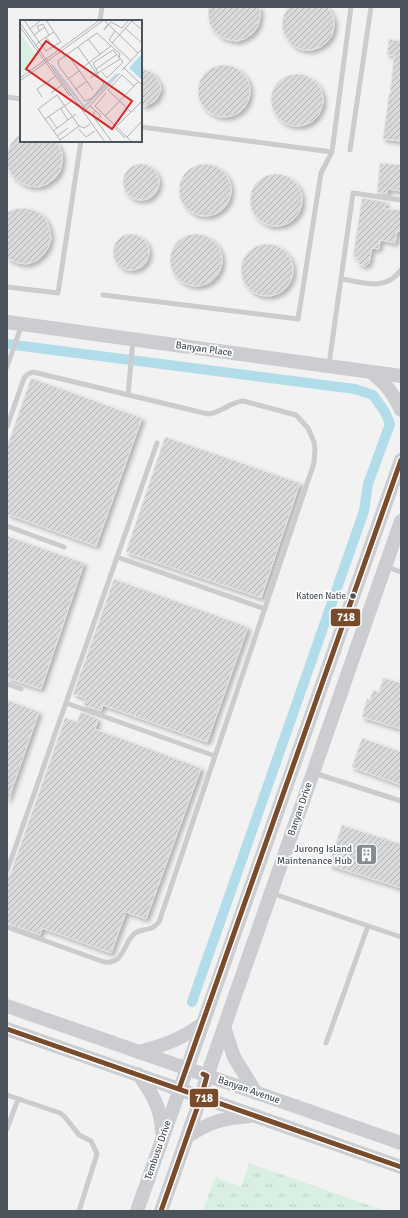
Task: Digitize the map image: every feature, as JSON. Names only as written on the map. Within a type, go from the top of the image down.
[{"type":"street","name":"Banyan Place","points":[[7,322],[20,330],[132,345],[329,366],[401,376]]},
{"type":"street","points":[[371,372],[385,384],[393,394],[401,410]]},
{"type":"street","name":"Banyan Drive","points":[[180,1089],[401,460]]},
{"type":"street","name":"Banyan Drive","points":[[201,1097],[224,1027],[401,521]]},
{"type":"street","name":"Banyan Avenue","points":[[7,1006],[401,1143]]},
{"type":"street","points":[[138,1052],[161,1046],[178,1039],[202,1024]]},
{"type":"street","points":[[224,1027],[234,1056],[256,1093]]},
{"type":"street","points":[[7,1029],[401,1167]]},
{"type":"street","points":[[138,1074],[150,1090],[158,1106],[162,1120],[162,1138]]},
{"type":"street","name":"Tembusu Drive","points":[[137,1211],[180,1089]]},
{"type":"street","points":[[161,1211],[201,1097]]},
{"type":"street","points":[[187,1138],[199,1129],[215,1121],[233,1117],[254,1116]]},
{"type":"lane","points":[[100,20],[102,7]]},
{"type":"lane","points":[[103,295],[298,319],[321,174],[332,152],[351,7]]},
{"type":"lane","points":[[350,150],[371,7]]},
{"type":"lane","points":[[7,97],[20,99]]},
{"type":"lane","points":[[142,127],[332,152]]},
{"type":"lane","points":[[7,287],[58,293],[82,142]]},
{"type":"lane","points":[[329,366],[353,193],[401,200]]},
{"type":"lane","points":[[341,279],[379,284],[388,282],[401,270]]},
{"type":"lane","points":[[7,367],[20,330]]},
{"type":"lane","points":[[128,394],[132,345]]},
{"type":"lane","points":[[7,427],[24,378],[33,372],[208,414],[216,413],[235,402],[243,401],[296,415],[308,428],[314,442],[315,449],[314,463],[159,922],[155,927],[148,930],[138,931],[134,934],[118,960],[112,963],[104,962],[7,928]]},
{"type":"lane","points":[[7,871],[157,442]]},
{"type":"lane","points":[[7,526],[64,547]]},
{"type":"lane","points":[[117,557],[265,609]]},
{"type":"lane","points":[[385,566],[401,572]]},
{"type":"lane","points":[[7,684],[21,689]]},
{"type":"lane","points":[[66,703],[215,756]]},
{"type":"lane","points":[[313,773],[401,801]]},
{"type":"lane","points":[[271,893],[401,937]]},
{"type":"lane","points":[[326,1043],[368,926]]},
{"type":"lane","points":[[7,1095],[60,1113],[79,1135],[91,1141],[95,1147],[97,1154],[79,1211]]},
{"type":"lane","points":[[7,1129],[18,1098]]},
{"type":"green space","points":[[249,1163],[386,1211],[203,1211],[215,1177],[241,1187]]},
{"type":"building","points":[[209,7],[260,7],[258,26],[253,33],[238,41],[221,37],[210,25],[208,16]]},
{"type":"building","points":[[288,7],[328,7],[334,18],[334,27],[332,35],[327,42],[312,50],[304,50],[295,47],[284,34],[282,25],[283,17]]},
{"type":"building","points":[[389,39],[401,41],[401,141],[383,139],[389,94],[390,95],[394,55],[387,55]]},
{"type":"building","points":[[224,65],[238,69],[246,77],[250,91],[246,105],[238,113],[224,117],[210,113],[202,105],[198,91],[202,77],[210,69]]},
{"type":"building","points":[[142,69],[154,74],[160,84],[161,90],[156,100],[146,106],[142,105]]},
{"type":"building","points":[[297,74],[311,78],[319,86],[323,100],[319,114],[311,122],[297,126],[283,122],[275,114],[271,100],[275,86],[283,78]]},
{"type":"building","points":[[20,134],[20,142],[56,142],[62,153],[60,171],[55,178],[47,184],[39,187],[21,183],[9,170],[7,162],[8,151],[11,143]]},
{"type":"building","points":[[380,163],[401,165],[401,191],[388,189],[387,194],[377,192]]},
{"type":"building","points":[[144,164],[154,169],[158,175],[158,189],[154,195],[148,199],[138,200],[128,195],[124,189],[123,179],[128,169],[134,165]]},
{"type":"building","points":[[200,164],[210,164],[219,168],[227,176],[231,185],[231,195],[227,204],[219,212],[210,216],[200,216],[191,212],[183,204],[179,195],[179,185],[183,176],[191,168]]},
{"type":"building","points":[[276,174],[290,178],[298,186],[302,200],[298,214],[290,222],[276,226],[262,222],[254,214],[250,200],[254,186],[262,178]]},
{"type":"building","points":[[362,198],[386,202],[385,209],[401,210],[401,231],[397,231],[395,243],[380,240],[379,249],[372,248],[369,263],[365,266],[359,264],[357,257],[353,257]]},
{"type":"building","points":[[24,208],[41,214],[47,221],[51,239],[48,248],[43,255],[36,261],[27,264],[18,263],[7,258],[7,213],[14,209]]},
{"type":"building","points":[[135,234],[144,239],[148,245],[148,259],[144,265],[135,270],[127,270],[118,265],[114,259],[113,248],[118,239],[124,235]]},
{"type":"building","points":[[196,234],[210,238],[218,246],[222,260],[218,274],[210,282],[196,286],[182,282],[174,274],[170,260],[174,246],[182,238]]},
{"type":"building","points":[[267,244],[281,248],[289,256],[293,270],[289,284],[281,292],[267,296],[253,292],[245,284],[241,270],[245,256],[253,248]]},
{"type":"building","points":[[31,378],[142,418],[96,546],[7,514],[7,447]]},
{"type":"building","points":[[165,437],[300,483],[261,598],[126,552]]},
{"type":"building","points":[[7,536],[84,563],[41,689],[7,678]]},
{"type":"building","points":[[114,579],[248,627],[207,742],[103,705],[101,711],[83,705],[86,698],[73,694]]},
{"type":"building","points":[[383,678],[401,683],[401,729],[362,717],[367,699],[370,700],[373,690],[379,692]]},
{"type":"building","points":[[7,700],[39,712],[8,800],[7,800]]},
{"type":"building","points":[[81,712],[98,719],[95,729],[201,768],[146,919],[126,912],[111,953],[42,928],[40,935],[7,923],[7,878],[11,872],[65,718],[77,722]]},
{"type":"building","points":[[362,738],[401,752],[401,785],[352,767]]},
{"type":"building","name":"Jurong Island Maintenance Hub","points":[[342,825],[401,844],[401,888],[329,865]]},
{"type":"waterway","points":[[7,344],[355,389],[373,395],[385,412],[390,424],[368,484],[364,511],[192,1002]]},
{"type":"transit line","name":"718","points":[[179,1089],[401,460]]},
{"type":"transit line","name":"718","points":[[7,1029],[401,1167]]},
{"type":"transit line","name":"718","points":[[161,1211],[201,1097],[207,1076],[203,1074]]},
{"type":"place","name":"Katoen Natie","points":[[353,596]]},
{"type":"place","name":"Jurong Island Maintenance Hub","points":[[367,855]]}]
